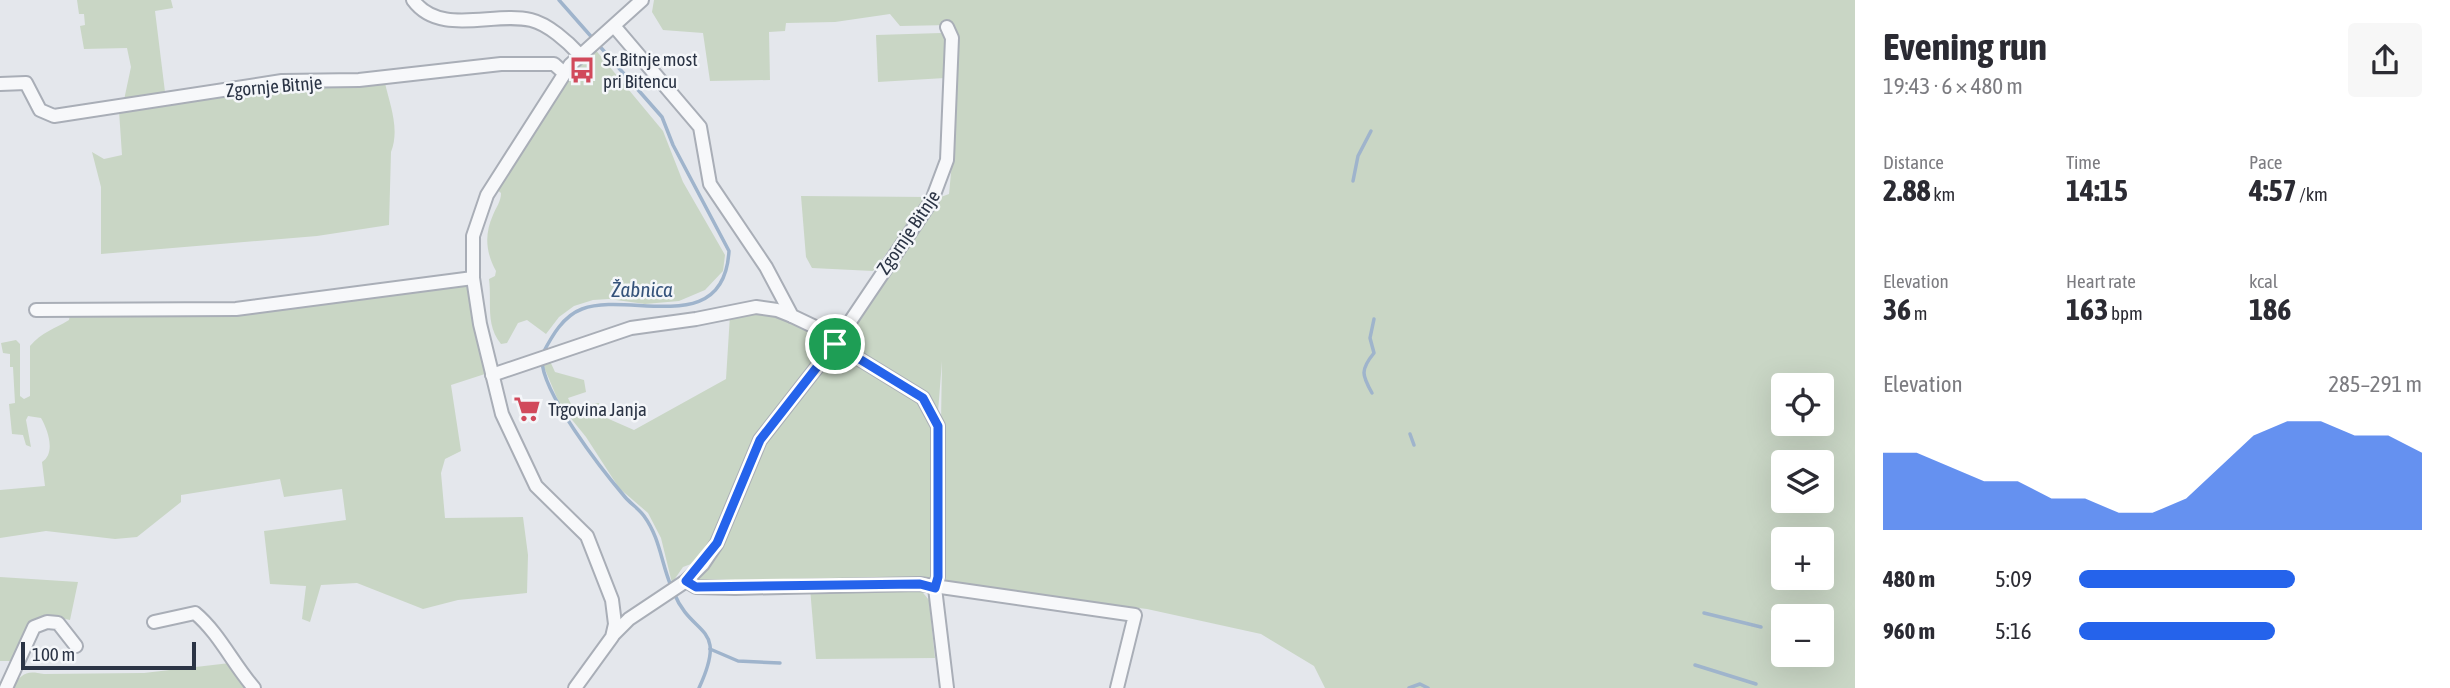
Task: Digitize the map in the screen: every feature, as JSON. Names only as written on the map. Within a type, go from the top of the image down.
[{"type":"street","points":[[413,0],[421,10],[451,20],[533,20],[582,52]]},
{"type":"street","points":[[612,636],[614,614],[596,552],[578,524],[544,496],[528,473],[502,414],[473,278],[473,236],[486,195],[564,73],[582,52],[642,0]]},
{"type":"street","points":[[614,26],[700,127],[710,184],[765,267],[792,316]]},
{"type":"street","name":"Zgornje Bitnje","points":[[575,688],[612,636],[629,619],[682,584],[717,543],[760,440],[835,344],[941,180],[947,160],[952,38],[947,27]]},
{"type":"street","name":"Zgornje Bitnje","points":[[0,84],[26,83],[40,110],[54,116],[282,81],[359,80],[501,64],[554,64],[564,73]]},
{"type":"street","points":[[36,310],[236,309],[473,278]]},
{"type":"street","points":[[492,375],[631,328],[696,320],[756,307],[777,310],[813,326],[835,344],[923,398],[938,426],[938,577],[935,588],[947,688]]},
{"type":"street","points":[[682,584],[735,588],[920,584],[1135,615],[1117,688]]},
{"type":"street","points":[[154,622],[195,613],[210,626],[226,654],[254,688]]},
{"type":"street","points":[[6,688],[34,627],[47,622],[58,623],[76,646]]},
{"type":"green space","points":[[77,0],[171,0],[173,8],[155,11],[165,92],[154,94],[154,98],[124,100],[131,67],[127,48],[84,49],[80,26],[85,25],[84,14],[79,14]]},
{"type":"green space","points":[[654,0],[1855,0],[1855,688],[1325,688],[1314,666],[1261,634],[1147,609],[946,584],[941,423],[942,361],[938,412],[851,347],[849,337],[855,320],[938,198],[949,194],[956,121],[950,25],[900,26],[890,14],[835,22],[786,23],[785,31],[769,32],[770,80],[710,81],[703,33],[663,30],[652,12]]},
{"type":"green space","points":[[941,33],[948,37],[945,78],[878,82],[876,35]]},
{"type":"green space","points":[[594,48],[663,131],[683,182],[725,255],[723,271],[705,290],[679,301],[645,304],[609,299],[593,300],[574,306],[559,317],[546,334],[527,320],[518,323],[507,343],[501,344],[491,321],[489,279],[495,276],[496,271],[487,244],[490,222],[501,196],[496,189],[571,71]]},
{"type":"green space","points":[[385,83],[395,135],[391,152],[389,225],[317,236],[101,254],[101,187],[92,152],[104,159],[122,155],[119,111],[284,85]]},
{"type":"green space","points":[[801,196],[929,197],[873,271],[812,268],[806,257]]},
{"type":"green space","points":[[468,283],[488,373],[451,385],[461,451],[445,459],[441,473],[445,518],[523,517],[528,555],[527,593],[458,600],[423,609],[357,583],[321,585],[310,622],[302,619],[306,586],[270,584],[264,531],[346,520],[342,489],[284,497],[280,479],[181,495],[181,502],[137,537],[115,539],[46,531],[0,538],[0,490],[45,486],[42,462],[50,447],[41,418],[28,416],[26,420],[31,447],[26,445],[23,435],[12,434],[9,404],[15,403],[13,367],[10,367],[10,354],[3,353],[1,343],[16,340],[20,344],[20,396],[24,399],[30,396],[30,346],[44,334],[69,320],[70,314],[225,314]]},
{"type":"green space","points":[[772,312],[811,328],[828,345],[757,438],[720,525],[699,561],[683,567],[672,583],[661,538],[648,513],[619,488],[586,437],[560,405],[541,360],[549,359],[555,372],[584,380],[586,392],[568,398],[572,406],[599,403],[602,416],[634,430],[726,379],[730,315]]},
{"type":"green space","points":[[836,348],[920,400],[936,427],[933,581],[698,581],[696,577],[721,545],[759,462],[757,458],[767,437]]},
{"type":"green space","points":[[0,577],[78,582],[70,620],[52,616],[32,622],[15,661],[0,661]]},
{"type":"green space","points":[[810,588],[919,588],[929,600],[935,658],[816,659]]},
{"type":"green space","points":[[230,663],[249,688],[12,688],[22,676],[33,672],[144,673]]},
{"type":"waterway","name":"Žabnica","points":[[543,353],[554,333],[575,312],[582,309],[602,305],[672,306],[693,303],[711,295],[723,278],[729,251],[673,145],[662,117],[559,0]]},
{"type":"waterway","points":[[1353,181],[1358,156],[1371,131]]},
{"type":"waterway","points":[[1372,393],[1364,373],[1366,364],[1374,353],[1370,338],[1374,319]]},
{"type":"waterway","name":"Žabnica","points":[[542,360],[552,392],[575,431],[615,485],[649,524],[671,586]]},
{"type":"waterway","points":[[1410,434],[1414,445]]},
{"type":"waterway","name":"Žabnica","points":[[674,593],[681,607],[709,641],[707,667],[699,688]]},
{"type":"waterway","points":[[1704,613],[1761,627]]},
{"type":"waterway","points":[[710,649],[738,661],[780,663]]},
{"type":"waterway","points":[[1695,665],[1756,684]]},
{"type":"waterway","points":[[1409,688],[1420,684],[1428,688]]},
{"type":"place","name":"Sr.Bitnje most pri Bitencu","points":[[582,70]]},
{"type":"place","name":"Trgovina Janja","points":[[527,409]]},
{"type":"route","points":[[835,344],[923,398],[938,426],[938,577],[935,588],[920,584],[696,587],[686,581],[703,564],[717,543],[760,440],[835,344]]}]
